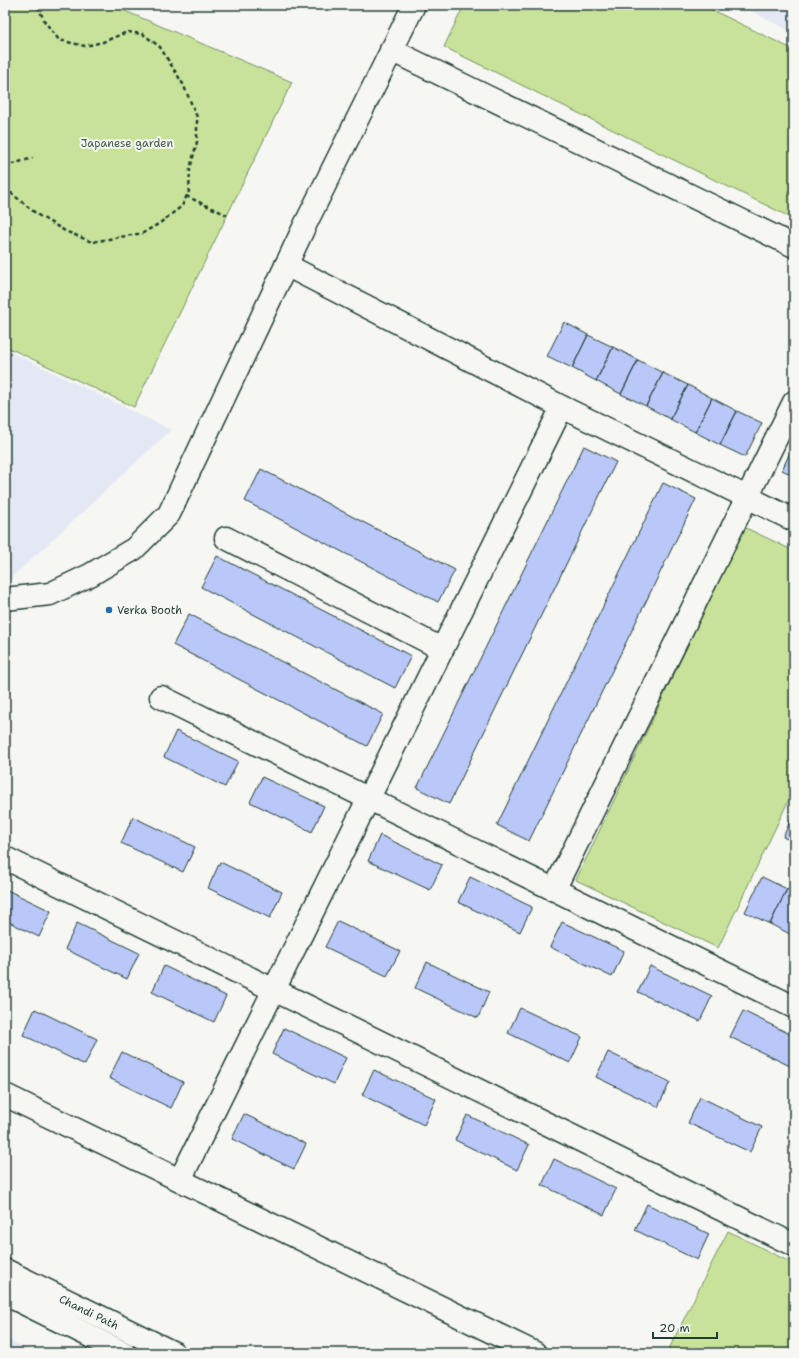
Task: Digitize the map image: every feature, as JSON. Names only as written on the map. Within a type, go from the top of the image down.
[{"type":"street","points":[[5,599],[50,594],[90,575],[134,549],[169,514],[286,265],[414,5]]},
{"type":"street","points":[[391,50],[794,246]]},
{"type":"street","points":[[286,265],[562,407],[794,520]]},
{"type":"street","points":[[554,890],[794,402]]},
{"type":"street","points":[[180,1180],[562,407]]},
{"type":"street","points":[[226,538],[442,649]]},
{"type":"street","points":[[161,697],[794,1007]]},
{"type":"street","points":[[5,858],[794,1245]]},
{"type":"street","points":[[5,1095],[535,1353]]},
{"type":"street","name":"Chandi Path","points":[[5,1270],[174,1353]]},
{"type":"street","name":"Chandi Path","points":[[5,1294],[124,1353]]},
{"type":"path","points":[[5,188],[38,215],[64,231],[92,242],[143,233],[160,223],[182,206],[189,191],[190,169],[197,142],[197,117],[183,84],[160,47],[143,34],[127,32],[103,42],[85,46],[59,40],[45,22],[37,5]]},
{"type":"path","points":[[5,166],[33,158]]},
{"type":"path","points":[[186,196],[227,215]]},
{"type":"shaded area","points":[[739,5],[794,5],[794,33]]},
{"type":"shaded area","points":[[5,349],[171,430],[10,579],[5,577]]},
{"type":"shaded area","points":[[5,1338],[35,1353],[5,1353]]},
{"type":"green space","name":"Japanese garden","points":[[5,5],[111,5],[292,82],[134,407],[5,346]]},
{"type":"green space","points":[[464,5],[702,5],[794,50],[794,219],[444,47]]},
{"type":"green space","points":[[744,527],[794,551],[794,789],[718,948],[576,880]]},
{"type":"green space","points":[[728,1231],[794,1264],[794,1353],[667,1353]]},
{"type":"building","points":[[564,322],[588,335],[572,368],[547,356]]},
{"type":"building","points":[[588,335],[613,347],[596,381],[572,368]]},
{"type":"building","points":[[613,347],[638,360],[621,394],[596,381]]},
{"type":"building","points":[[638,360],[663,373],[646,406],[621,394]]},
{"type":"building","points":[[663,373],[688,385],[670,419],[646,406]]},
{"type":"building","points":[[688,385],[712,398],[695,432],[670,419]]},
{"type":"building","points":[[712,398],[737,411],[720,445],[695,432]]},
{"type":"building","points":[[737,411],[762,423],[745,457],[720,445]]},
{"type":"building","points":[[794,444],[794,476],[782,470]]},
{"type":"building","points":[[584,446],[616,462],[449,804],[417,788]]},
{"type":"building","points":[[261,469],[455,570],[438,602],[245,501]]},
{"type":"building","points":[[663,483],[696,499],[529,841],[497,825]]},
{"type":"building","points":[[217,556],[411,656],[395,688],[201,587]]},
{"type":"building","points":[[189,614],[383,714],[367,746],[173,645]]},
{"type":"building","points":[[176,731],[238,761],[225,787],[164,757]]},
{"type":"building","points":[[262,777],[324,806],[312,832],[250,802]]},
{"type":"building","points":[[794,813],[794,842],[783,837]]},
{"type":"building","points":[[133,817],[195,847],[183,872],[121,843]]},
{"type":"building","points":[[380,835],[442,865],[430,890],[368,861]]},
{"type":"building","points":[[220,862],[282,892],[270,918],[208,888]]},
{"type":"building","points":[[470,877],[532,907],[520,932],[458,902]]},
{"type":"building","points":[[762,877],[787,889],[770,924],[745,912]]},
{"type":"building","points":[[5,889],[51,911],[39,937],[5,920]]},
{"type":"building","points":[[787,889],[794,893],[794,936],[770,924]]},
{"type":"building","points":[[338,921],[400,951],[387,976],[325,947]]},
{"type":"building","points":[[562,922],[624,951],[612,977],[550,947]]},
{"type":"building","points":[[77,923],[139,953],[127,979],[65,949]]},
{"type":"building","points":[[427,962],[489,992],[478,1018],[415,988]]},
{"type":"building","points":[[164,966],[226,996],[214,1022],[152,992]]},
{"type":"building","points":[[650,966],[712,996],[700,1021],[638,992]]},
{"type":"building","points":[[520,1008],[582,1037],[570,1063],[508,1033]]},
{"type":"building","points":[[35,1009],[97,1039],[85,1065],[23,1035]]},
{"type":"building","points":[[743,1011],[794,1036],[794,1063],[792,1067],[730,1037]]},
{"type":"building","points":[[284,1028],[346,1058],[334,1084],[272,1054]]},
{"type":"building","points":[[122,1052],[183,1082],[171,1108],[109,1078]]},
{"type":"building","points":[[608,1052],[670,1082],[658,1107],[596,1077]]},
{"type":"building","points":[[374,1070],[436,1099],[424,1125],[362,1095]]},
{"type":"building","points":[[700,1097],[762,1127],[750,1152],[688,1123]]},
{"type":"building","points":[[244,1114],[306,1144],[294,1169],[232,1139]]},
{"type":"building","points":[[467,1115],[529,1145],[517,1170],[455,1140]]},
{"type":"building","points":[[554,1159],[616,1189],[604,1215],[542,1185]]},
{"type":"building","points":[[647,1204],[709,1234],[697,1260],[635,1230]]},
{"type":"place","name":"Verka Booth","points":[[109,610]]}]
